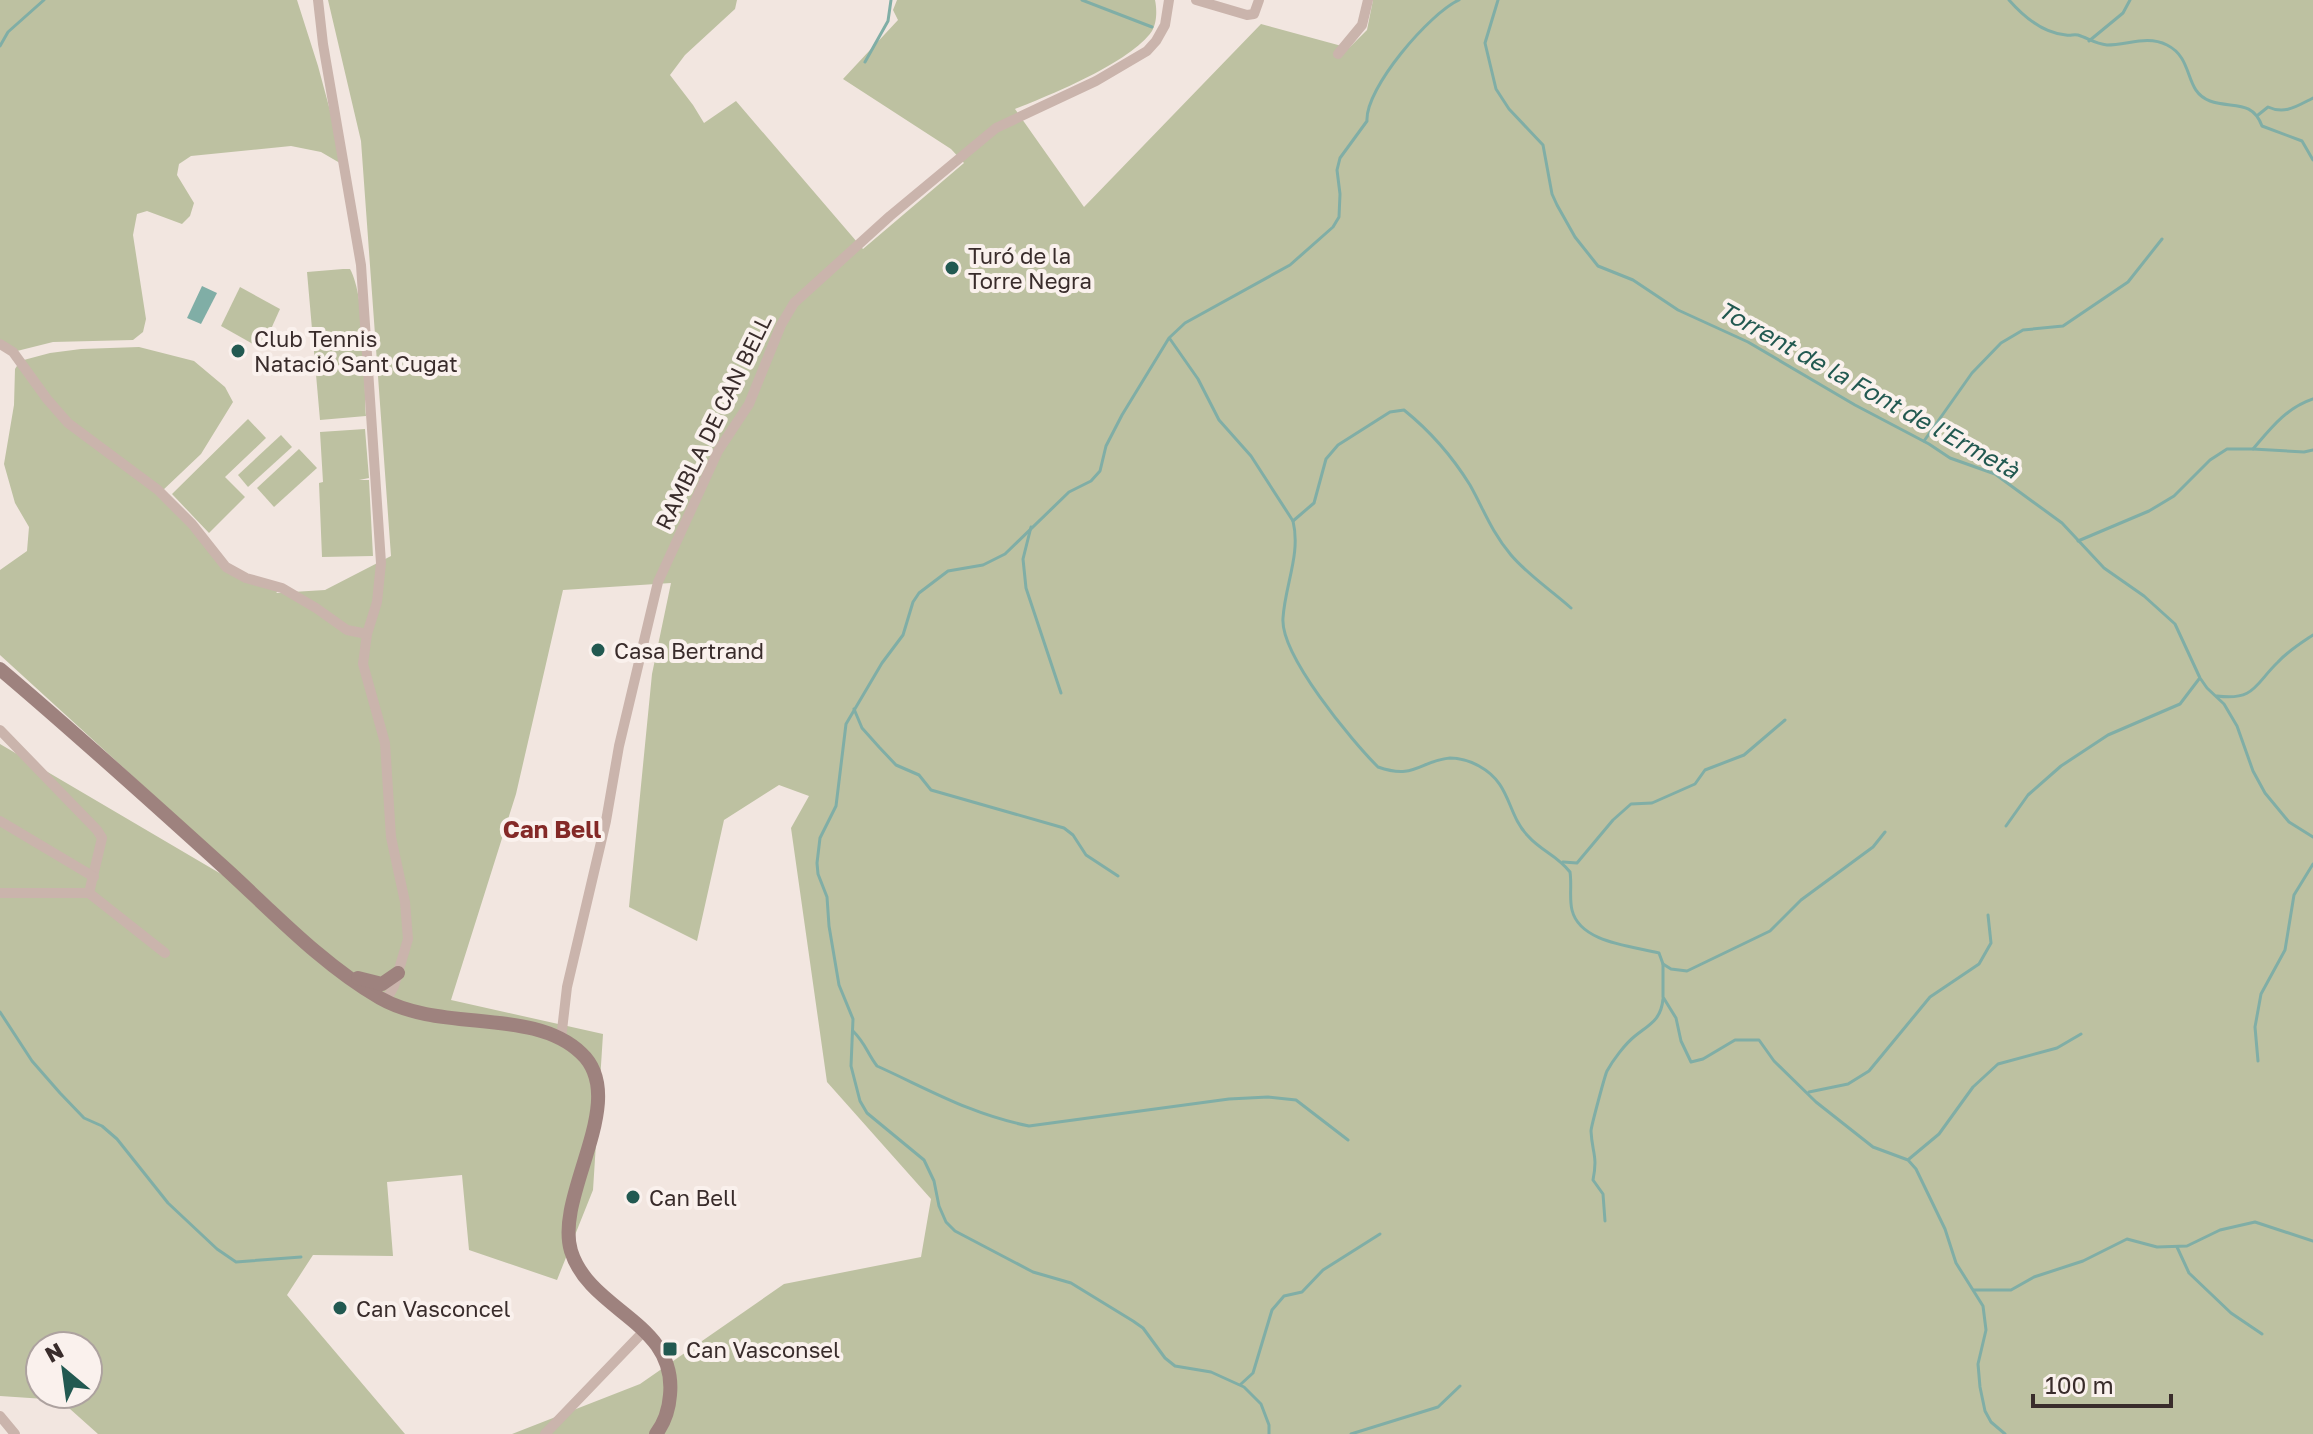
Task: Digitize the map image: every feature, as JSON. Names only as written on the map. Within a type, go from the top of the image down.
[{"type":"main road","points":[[0,669],[341,971],[413,1012],[457,1021],[532,1028],[561,1039],[589,1062],[598,1096],[570,1216],[568,1240],[571,1252],[588,1281],[663,1352],[670,1380],[667,1414],[656,1434]]},
{"type":"main road","points":[[341,971],[382,984],[398,973]]},
{"type":"main road","points":[[389,999],[385,988],[398,973]]},
{"type":"street","points":[[318,0],[364,291],[381,563],[376,609],[367,634],[363,664],[385,743],[391,837],[407,923],[405,955],[398,973]]},
{"type":"street","name":"RAMBLA DE CAN BELL","points":[[561,1039],[567,987],[658,582],[718,451],[749,404],[781,325],[794,303],[811,287],[996,128],[1096,81],[1147,51],[1165,25],[1169,0]]},
{"type":"street","points":[[1196,0],[1247,15],[1254,14],[1259,0]]},
{"type":"street","points":[[1338,54],[1362,25],[1368,0]]},
{"type":"street","points":[[0,344],[13,352],[68,423],[158,490],[192,524],[226,567],[246,578],[282,588],[347,630],[367,634]]},
{"type":"street","points":[[0,730],[102,838],[89,893]]},
{"type":"street","points":[[0,821],[94,877]]},
{"type":"street","points":[[0,893],[89,893],[165,953]]},
{"type":"street","points":[[545,1434],[644,1331]]},
{"type":"street","points":[[0,1416],[15,1434]]},
{"type":"green space","points":[[0,0],[297,0],[345,166],[321,152],[291,146],[191,156],[179,164],[177,175],[194,203],[190,216],[182,224],[147,211],[137,214],[133,235],[146,319],[143,332],[133,340],[53,342],[13,352],[0,344]]},
{"type":"green space","points":[[328,0],[737,0],[735,9],[685,55],[670,75],[704,123],[736,101],[863,249],[964,163],[951,149],[843,79],[898,20],[893,10],[897,0],[1155,0],[1155,24],[1142,43],[1109,66],[1015,109],[1084,207],[1261,24],[1349,48],[1367,30],[1373,0],[2313,0],[2313,1434],[512,1434],[640,1384],[784,1284],[921,1257],[931,1199],[827,1082],[791,828],[809,796],[779,785],[724,820],[697,941],[629,907],[652,674],[671,583],[563,590],[516,794],[451,1000],[603,1034],[593,1190],[557,1280],[469,1250],[462,1175],[387,1182],[393,1256],[313,1255],[287,1295],[405,1434],[98,1434],[71,1410],[104,1410],[104,1330],[24,1330],[24,1398],[0,1396],[0,744],[274,905],[0,655],[0,570],[27,551],[29,527],[15,503],[4,464],[14,405],[15,369],[20,361],[81,349],[139,347],[194,361],[225,387],[233,402],[201,454],[161,492],[227,567],[282,588],[276,593],[325,590],[391,556],[361,141]]},
{"type":"green space","points":[[350,269],[359,299],[366,416],[320,420],[307,272]]},
{"type":"green space","points":[[240,287],[280,309],[262,349],[221,326]]},
{"type":"green space","points":[[248,419],[266,438],[225,477],[245,497],[209,533],[172,494]]},
{"type":"green space","points":[[365,429],[369,478],[359,480],[369,480],[373,556],[322,557],[320,432]]},
{"type":"green space","points":[[281,435],[292,447],[248,487],[238,475]]},
{"type":"green space","points":[[299,449],[317,468],[274,507],[257,488]]},
{"type":"water","points":[[202,286],[217,293],[201,324],[187,318]]},
{"type":"waterway","points":[[0,46],[8,32],[44,0]]},
{"type":"waterway","points":[[865,62],[888,21],[891,0]]},
{"type":"waterway","points":[[1082,0],[1152,27]]},
{"type":"waterway","points":[[1269,1434],[1261,1404],[1244,1387],[1211,1372],[1175,1366],[1165,1358],[1143,1328],[1133,1321],[1071,1283],[1033,1272],[955,1231],[946,1222],[934,1181],[924,1160],[867,1113],[860,1101],[851,1066],[853,1019],[839,985],[827,897],[818,874],[820,838],[836,806],[846,724],[882,663],[903,635],[913,602],[919,593],[948,571],[983,565],[1005,554],[1069,492],[1091,481],[1100,471],[1106,446],[1122,415],[1169,338],[1185,323],[1290,265],[1333,227],[1339,217],[1337,170],[1340,158],[1367,121],[1376,90],[1417,35],[1459,0]]},
{"type":"waterway","name":"Torrent de la Font de l'Ermetà","points":[[1498,0],[1485,43],[1496,89],[1509,109],[1543,145],[1552,194],[1575,237],[1598,266],[1633,280],[1678,310],[1748,342],[1950,458],[1995,474],[2062,523],[2104,568],[2144,596],[2175,624],[2200,678],[2224,704],[2237,726],[2253,771],[2265,793],[2289,822],[2313,837]]},
{"type":"waterway","points":[[2009,0],[2034,23],[2058,34],[2078,35],[2107,45],[2145,41],[2167,45],[2182,58],[2192,83],[2202,96],[2210,101],[2247,108],[2262,126],[2302,141],[2313,160]]},
{"type":"waterway","points":[[2089,41],[2123,13],[2130,0]]},
{"type":"waterway","points":[[2258,115],[2268,107],[2285,110],[2313,98]]},
{"type":"waterway","points":[[1924,441],[1972,373],[2001,343],[2023,330],[2063,326],[2128,282],[2162,239]]},
{"type":"waterway","points":[[1170,339],[1198,379],[1219,420],[1251,456],[1293,521],[1295,545],[1284,606],[1285,634],[1305,675],[1336,718],[1378,767],[1409,771],[1454,758],[1490,773],[1528,836],[1570,872],[1572,910],[1585,930],[1608,941],[1659,953],[1663,964],[1663,997],[1676,1018],[1681,1041],[1691,1062],[1703,1059],[1735,1040],[1759,1040],[1774,1061],[1816,1102],[1873,1147],[1908,1160],[1916,1169],[1945,1229],[1956,1263],[1983,1306],[1986,1330],[1978,1364],[1980,1387],[1985,1411],[1991,1422],[2005,1434]]},
{"type":"waterway","points":[[2078,541],[2149,511],[2174,496],[2210,460],[2227,449],[2253,449],[2287,413],[2313,399]]},
{"type":"waterway","points":[[1293,521],[1314,503],[1326,459],[1338,445],[1390,412],[1404,410],[1432,435],[1456,464],[1511,555],[1571,608]]},
{"type":"waterway","points":[[2253,449],[2313,450]]},
{"type":"waterway","points":[[1031,527],[1023,559],[1026,588],[1061,693]]},
{"type":"waterway","points":[[2217,696],[2247,693],[2286,654],[2313,635]]},
{"type":"waterway","points":[[2006,826],[2028,795],[2061,766],[2108,735],[2180,704],[2199,679]]},
{"type":"waterway","points":[[854,709],[862,728],[896,765],[919,775],[931,790],[1064,828],[1073,835],[1086,855],[1118,876]]},
{"type":"waterway","points":[[1563,862],[1577,863],[1613,820],[1631,804],[1652,803],[1695,784],[1705,770],[1744,755],[1785,720]]},
{"type":"waterway","points":[[1663,964],[1671,969],[1687,971],[1770,931],[1801,900],[1873,847],[1885,832]]},
{"type":"waterway","points":[[2258,1061],[2255,1027],[2261,994],[2285,950],[2294,895],[2313,864]]},
{"type":"waterway","points":[[1809,1092],[1848,1084],[1869,1071],[1930,997],[1979,964],[1991,943],[1988,915]]},
{"type":"waterway","points":[[1605,1221],[1603,1194],[1593,1180],[1595,1159],[1591,1131],[1596,1111],[1610,1067],[1627,1043],[1657,1017],[1663,999]]},
{"type":"waterway","points":[[0,1012],[32,1061],[60,1093],[84,1118],[102,1126],[117,1139],[168,1203],[217,1249],[236,1262],[301,1257]]},
{"type":"waterway","points":[[853,1031],[877,1066],[969,1108],[1029,1126],[1229,1099],[1268,1097],[1296,1100],[1348,1140]]},
{"type":"waterway","points":[[1909,1159],[1939,1134],[1973,1087],[1998,1064],[2057,1048],[2081,1034]]},
{"type":"waterway","points":[[1974,1290],[2011,1290],[2034,1277],[2083,1261],[2127,1239],[2157,1247],[2187,1246],[2220,1230],[2255,1222],[2313,1241]]},
{"type":"waterway","points":[[1241,1384],[1253,1373],[1272,1310],[1284,1296],[1302,1292],[1323,1270],[1380,1234]]},
{"type":"waterway","points":[[2177,1247],[2189,1273],[2231,1313],[2262,1334]]},
{"type":"waterway","points":[[1351,1434],[1438,1407],[1460,1386]]},
{"type":"place","name":"Turó de la Torre Negra","points":[[952,268]]},
{"type":"place","name":"Club Tennis Natació Sant Cugat","points":[[238,351]]},
{"type":"place","name":"Casa Bertrand","points":[[598,650]]},
{"type":"place","name":"Can Bell","points":[[633,1197]]},
{"type":"place","name":"Can Vasconcel","points":[[340,1308]]},
{"type":"place","name":"Can Vasconsel","points":[[670,1349]]},
{"type":"district","name":"Can Bell","points":[[552,828]]}]
